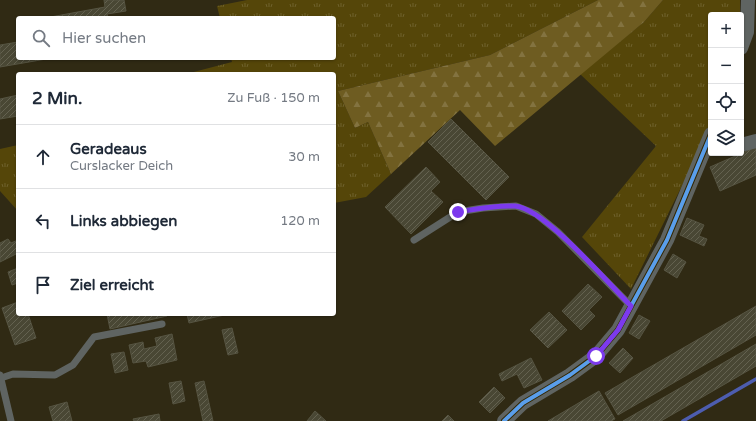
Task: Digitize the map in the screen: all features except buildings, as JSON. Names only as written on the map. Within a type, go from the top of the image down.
[{"type":"street","points":[[744,38],[746,32],[748,0]]},
{"type":"street","points":[[744,144],[756,141]]},
{"type":"street","points":[[504,421],[523,403],[570,375],[596,356],[618,330],[667,240],[708,143]]},
{"type":"lane","points":[[414,240],[458,212],[483,208],[516,206],[536,214],[558,232],[631,306]]},
{"type":"lane","points":[[11,421],[0,376],[13,374],[55,375],[73,365],[94,337],[162,324]]},
{"type":"green space","points":[[247,0],[598,0],[490,55],[338,91],[355,128],[368,122],[391,174],[366,197],[336,203],[336,72],[194,72],[232,62],[232,60],[336,60],[336,16],[220,16],[217,6]]},
{"type":"green space","points":[[598,0],[663,0],[644,22],[495,146],[460,110],[391,174],[368,122],[355,128],[338,91],[490,55]]},
{"type":"green space","points":[[663,0],[740,0],[740,12],[708,12],[708,127],[703,143],[631,289],[582,237],[656,146],[580,74],[644,22]]},
{"type":"green space","points":[[16,145],[16,209],[0,191],[0,149]]},
{"type":"waterway","points":[[683,421],[756,379]]},
{"type":"cycle path","points":[[504,421],[523,403],[570,375],[596,356],[618,330],[667,240],[708,141]]},
{"type":"route","points":[[458,212],[483,208],[516,206],[536,214],[558,232],[631,306],[618,330],[596,356]]}]
